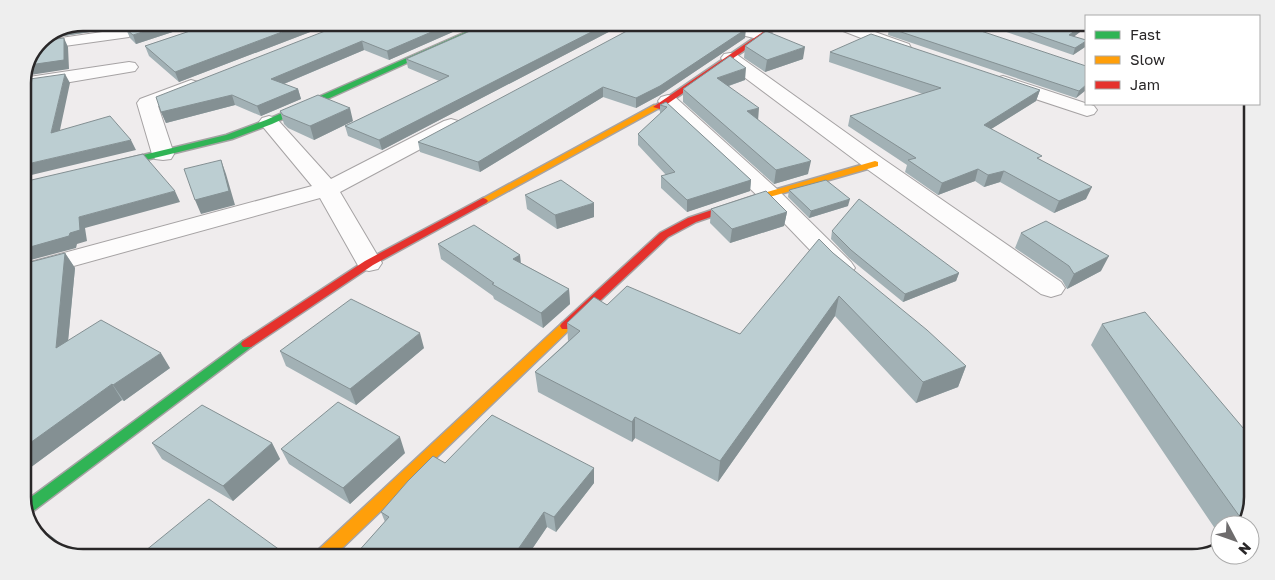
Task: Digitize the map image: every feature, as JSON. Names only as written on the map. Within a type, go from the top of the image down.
[{"type":"street","points":[[50,43],[107,31]]},
{"type":"street","points":[[122,31],[163,154]]},
{"type":"street","points":[[98,169],[229,137],[269,122],[474,31]]},
{"type":"street","points":[[745,31],[762,35]]},
{"type":"street","points":[[32,505],[257,336],[369,264],[668,101],[768,31]]},
{"type":"street","points":[[858,31],[918,53]]},
{"type":"street","points":[[730,58],[875,164],[1051,288]]},
{"type":"street","points":[[31,83],[136,74],[211,78]]},
{"type":"street","points":[[984,76],[1086,110]]},
{"type":"street","points":[[668,101],[769,194],[839,265],[861,284]]},
{"type":"street","points":[[31,270],[327,189],[350,179],[472,113]]},
{"type":"street","points":[[269,122],[327,189],[369,264]]},
{"type":"street","points":[[330,549],[655,241],[670,230],[681,224],[769,194],[875,164]]},
{"type":"building","points":[[128,31],[146,31],[133,35]]},
{"type":"building","points":[[190,31],[285,31],[175,72],[145,46]]},
{"type":"building","points":[[325,31],[434,31],[387,51],[362,41],[271,79],[298,89],[257,106],[232,95],[161,112],[156,97]]},
{"type":"building","points":[[470,31],[593,31],[379,140],[345,126],[449,76],[406,59]]},
{"type":"building","points":[[627,31],[743,31],[660,86],[636,98],[603,87],[478,162],[418,142]]},
{"type":"building","points":[[766,31],[805,47],[767,60],[745,46]]},
{"type":"building","points":[[898,31],[981,31],[1085,66],[1085,86],[1079,91]]},
{"type":"building","points":[[1026,31],[1074,31],[1069,35],[1085,40],[1075,48]]},
{"type":"building","points":[[871,34],[1040,90],[984,125],[1042,156],[1037,158],[1092,187],[1059,201],[1004,171],[988,175],[978,169],[942,183],[908,160],[916,158],[850,116],[941,88],[830,52]]},
{"type":"building","points":[[64,38],[64,60],[35,64],[42,51],[56,39]]},
{"type":"building","points":[[730,56],[746,68],[717,78],[759,108],[747,111],[811,161],[776,170],[683,89]]},
{"type":"building","points":[[65,74],[51,133],[110,116],[131,140],[31,163],[31,79]]},
{"type":"building","points":[[318,95],[350,108],[310,126],[283,115],[280,111]]},
{"type":"building","points":[[666,102],[751,180],[687,200],[661,176],[675,172],[638,134],[667,107],[660,105]]},
{"type":"building","points":[[143,154],[175,191],[79,217],[80,230],[70,233],[69,236],[31,247],[31,180]]},
{"type":"building","points":[[221,160],[229,191],[195,200],[184,169]]},
{"type":"building","points":[[561,180],[594,203],[555,215],[525,195]]},
{"type":"building","points":[[826,180],[850,199],[811,211],[789,190]]},
{"type":"building","points":[[766,191],[787,212],[732,229],[711,209]]},
{"type":"building","points":[[859,199],[959,273],[905,294],[851,250],[832,231]]},
{"type":"building","points":[[1046,221],[1109,256],[1074,274],[1069,266],[1021,233]]},
{"type":"building","points":[[474,225],[520,255],[513,259],[569,289],[541,313],[492,284],[494,283],[438,244]]},
{"type":"building","points":[[819,239],[833,253],[927,330],[966,366],[923,382],[839,296],[720,461],[635,417],[632,422],[535,372],[580,331],[567,323],[594,297],[607,305],[627,286],[740,334]]},
{"type":"building","points":[[65,253],[56,348],[101,320],[161,353],[112,384],[31,442],[31,262]]},
{"type":"building","points":[[351,299],[420,333],[350,389],[280,351]]},
{"type":"building","points":[[1145,312],[1244,429],[1244,497],[1241,515],[1239,515],[1102,324]]},
{"type":"building","points":[[338,402],[400,437],[343,488],[281,449]]},
{"type":"building","points":[[202,405],[272,443],[223,486],[152,443]]},
{"type":"building","points":[[492,415],[594,468],[554,517],[544,512],[518,549],[360,549],[389,517],[381,512],[408,481],[433,456],[445,463]]},
{"type":"building","points":[[209,499],[278,549],[147,549]]},
{"type":"building","points":[[42,529],[60,544],[51,538]]},
{"type":"traffic: fast","points":[[109,166],[229,137],[269,122],[474,31]]},
{"type":"traffic: fast","points":[[32,505],[247,344]]},
{"type":"traffic: slow","points":[[483,201],[657,107]]},
{"type":"traffic: slow","points":[[763,196],[875,164]]},
{"type":"traffic: slow","points":[[330,549],[566,326]]},
{"type":"traffic: jam","points":[[657,107],[769,31]]},
{"type":"traffic: jam","points":[[566,326],[664,235],[692,220],[763,196]]},
{"type":"traffic: jam","points":[[247,344],[369,263],[483,201]]}]
